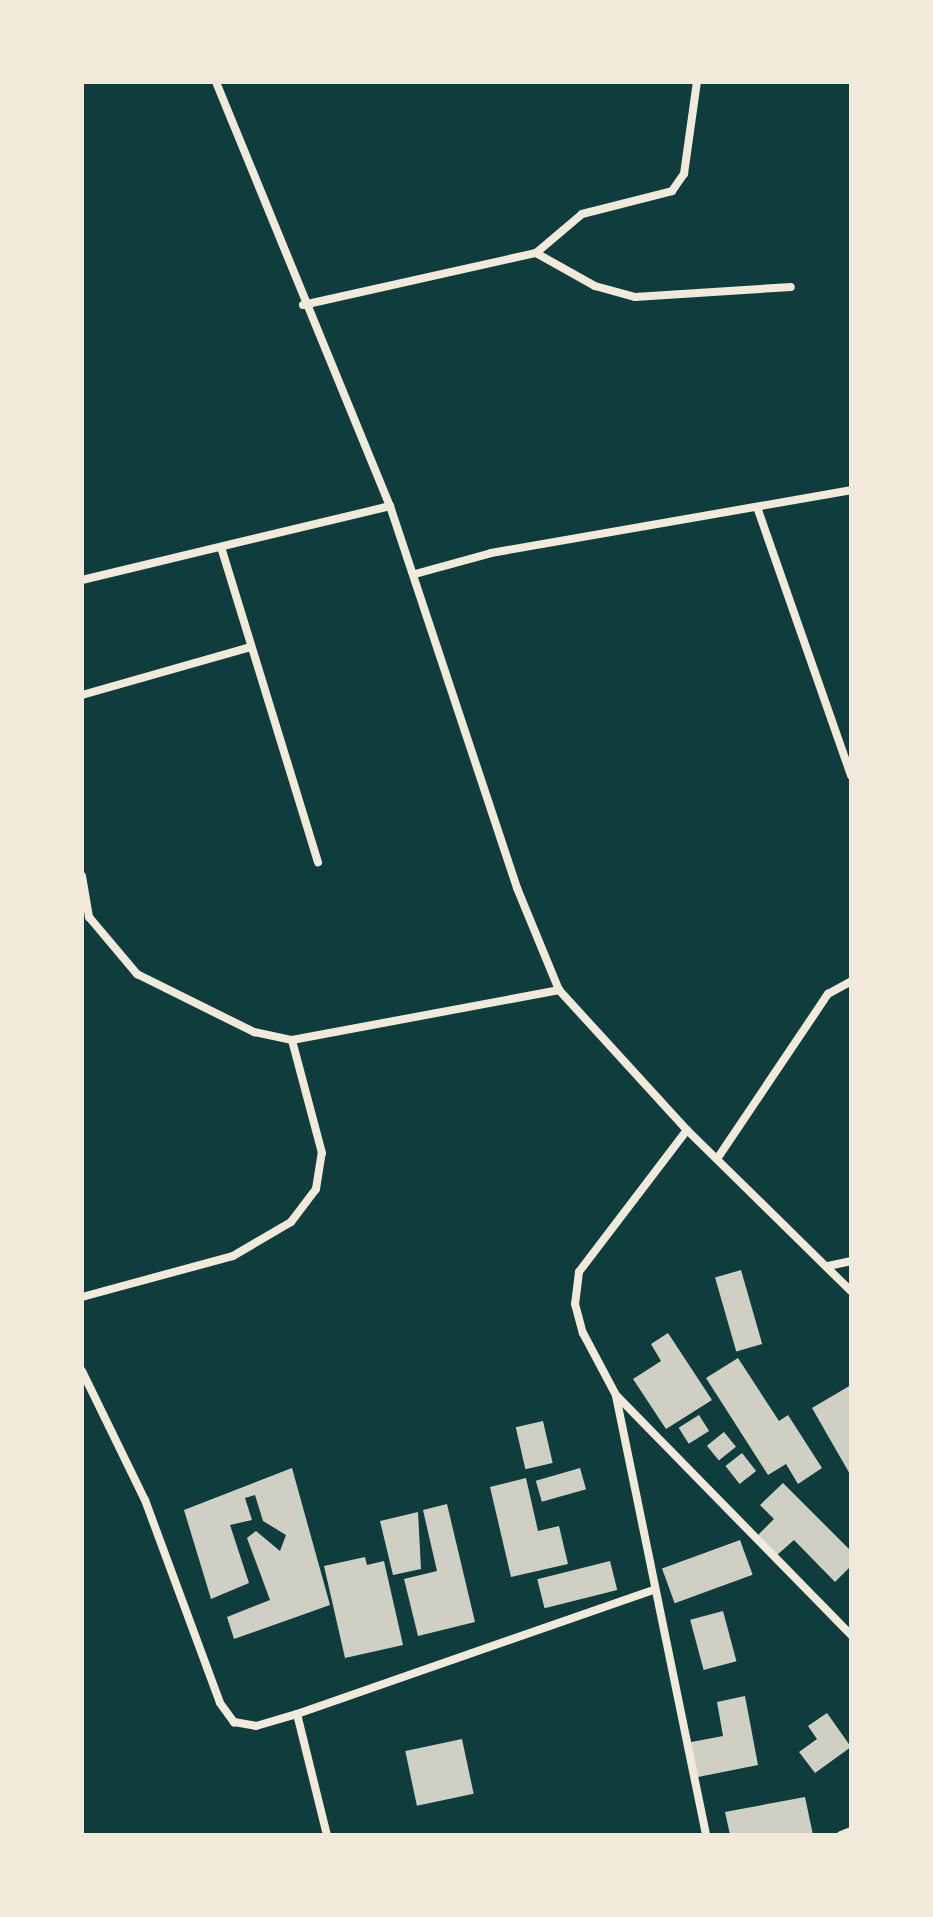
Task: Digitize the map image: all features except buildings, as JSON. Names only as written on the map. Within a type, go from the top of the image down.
[{"type":"street","points":[[216,82],[303,305],[390,506],[517,888],[559,990],[687,1130],[851,1291]]},
{"type":"street","points":[[303,305],[536,253],[582,214],[672,191],[684,174],[697,82]]},
{"type":"street","points":[[536,253],[595,286],[635,297],[791,287]]},
{"type":"street","points":[[415,574],[491,553],[851,490]]},
{"type":"street","points":[[82,580],[390,506]]},
{"type":"street","points":[[757,507],[851,776]]},
{"type":"street","points":[[221,547],[318,862]]},
{"type":"street","points":[[82,695],[250,647]]},
{"type":"street","points":[[82,876],[89,917],[137,974],[254,1032],[292,1040],[559,990]]},
{"type":"street","points":[[717,1159],[828,994],[851,981]]},
{"type":"street","points":[[82,1297],[233,1256],[291,1222],[316,1189],[322,1153],[292,1040]]},
{"type":"street","points":[[687,1130],[579,1272],[575,1304],[583,1333],[616,1395],[851,1635]]},
{"type":"street","points":[[828,1266],[851,1261]]},
{"type":"street","points":[[82,1371],[145,1500],[220,1703],[234,1722],[256,1726],[297,1714],[651,1591]]},
{"type":"street","points":[[616,1395],[651,1591],[706,1835]]},
{"type":"street","points":[[297,1714],[327,1835]]},
{"type":"street","points":[[841,1835],[851,1831]]}]
